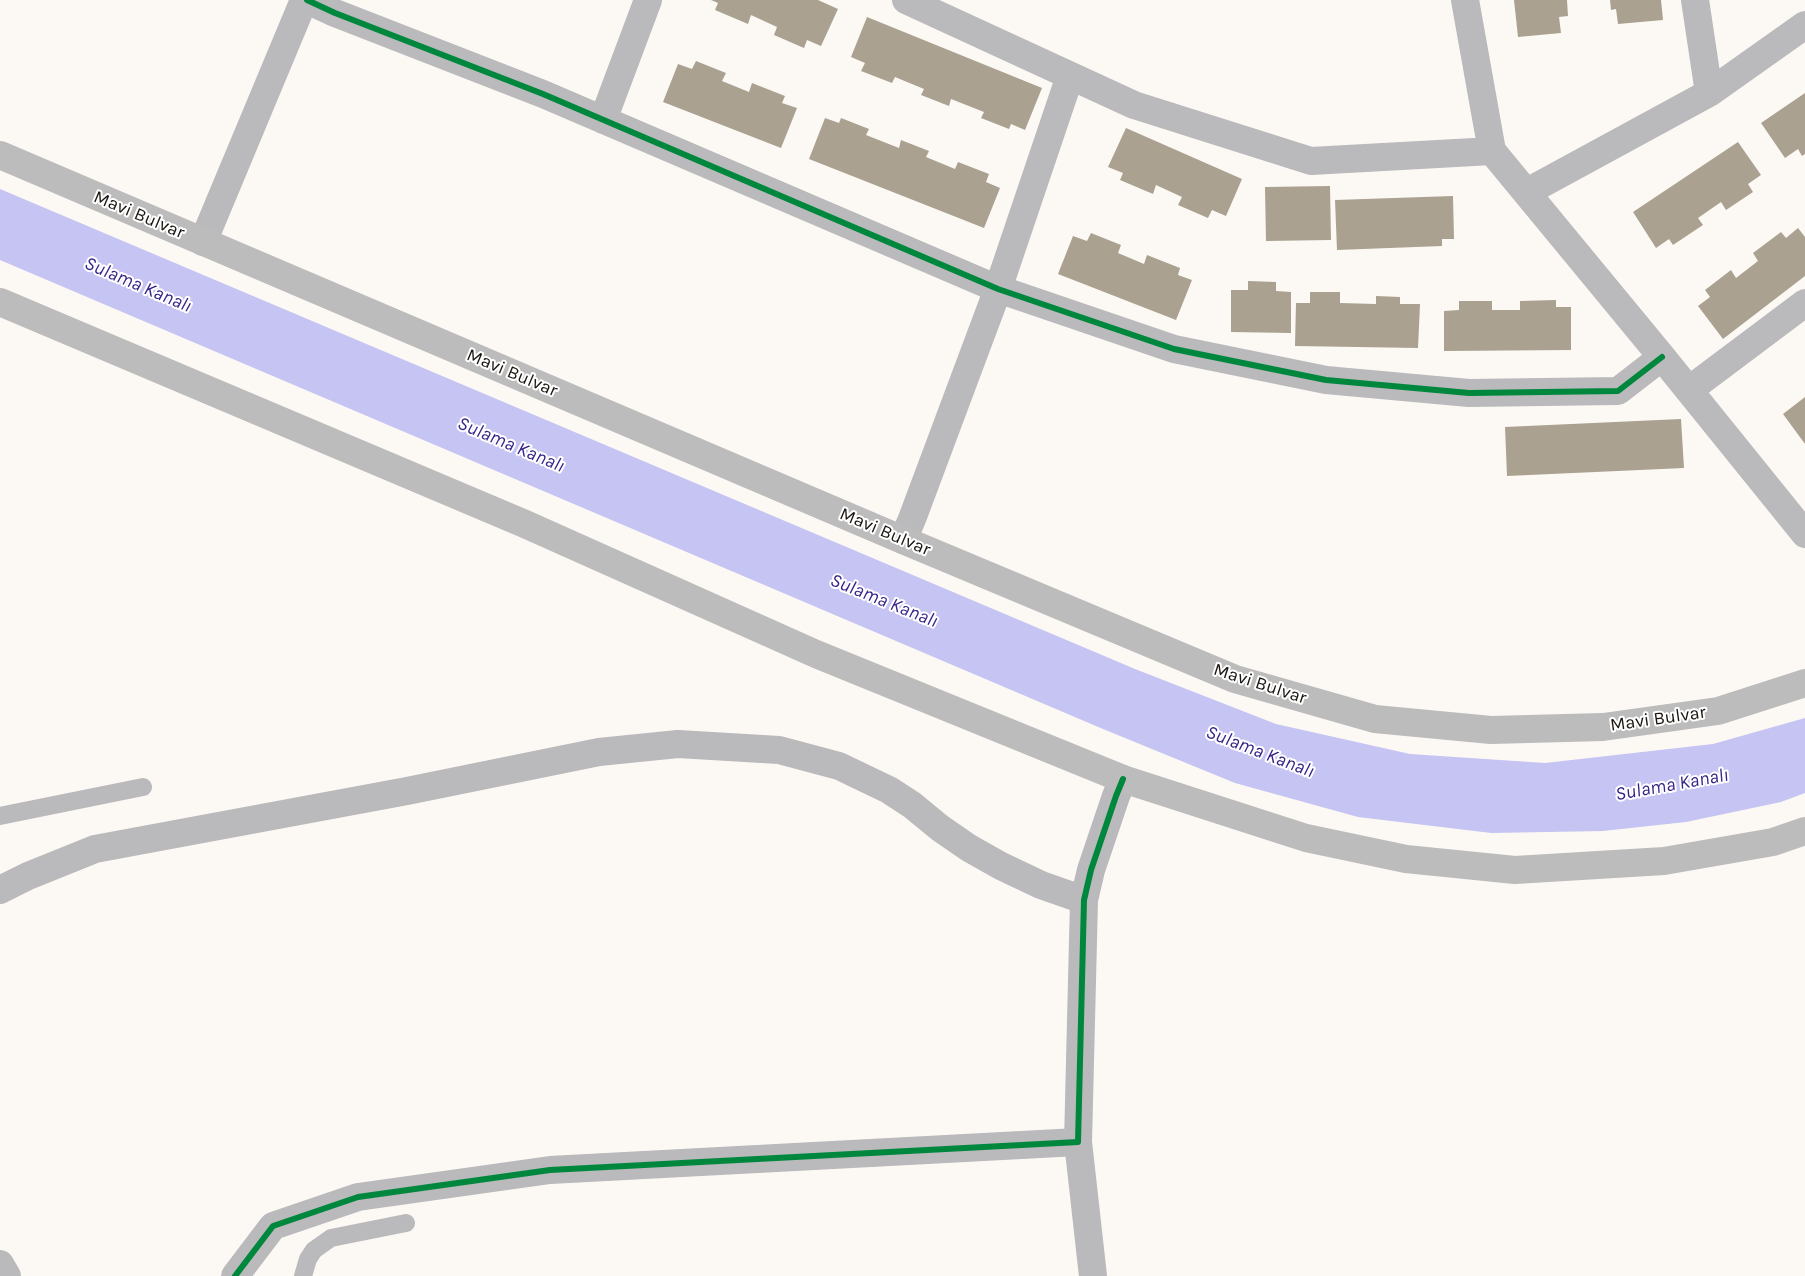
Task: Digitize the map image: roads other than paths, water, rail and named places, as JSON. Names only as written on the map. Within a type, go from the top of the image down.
[{"type":"main road","name":"Mavi Bulvar","points":[[0,155],[1235,680],[1375,719],[1491,730],[1603,727],[1718,711],[1805,683]]},
{"type":"main road","points":[[0,302],[525,524],[816,654],[1123,779],[1306,838],[1406,859],[1515,870],[1664,861],[1773,842],[1805,831]]},
{"type":"street","points":[[203,242],[306,0],[543,94],[998,289],[1174,349],[1326,380],[1469,393],[1618,391],[1662,357]]},
{"type":"street","points":[[603,120],[648,0]]},
{"type":"street","points":[[906,0],[1134,105],[1311,161],[1492,151]]},
{"type":"street","points":[[1465,0],[1492,151],[1805,534]]},
{"type":"street","points":[[1695,0],[1709,93]]},
{"type":"street","points":[[1527,192],[1709,93],[1805,25]]},
{"type":"street","points":[[903,540],[998,289],[1070,76]]},
{"type":"street","points":[[1689,390],[1805,303]]},
{"type":"street","points":[[0,890],[28,876],[95,849],[407,791],[598,752],[678,744],[778,750],[838,766],[889,790],[912,805],[954,838],[1001,866],[1041,885],[1084,900]]},
{"type":"street","points":[[1094,1276],[1078,1142],[1084,900],[1091,870],[1123,779]]},
{"type":"street","points":[[235,1276],[273,1226],[358,1196],[550,1170],[1078,1142]]},
{"type":"street","points":[[0,1264],[7,1276]]},
{"type":"lane","points":[[0,816],[143,786]]},
{"type":"lane","points":[[303,1276],[308,1259],[322,1243],[332,1238],[406,1223]]},
{"type":"water","name":"Sulama Kanalı","points":[[0,189],[1135,669],[1276,724],[1410,754],[1545,763],[1713,744],[1805,718],[1805,793],[1781,802],[1686,822],[1603,831],[1491,833],[1358,817],[1235,783],[1103,729],[0,260]]}]
